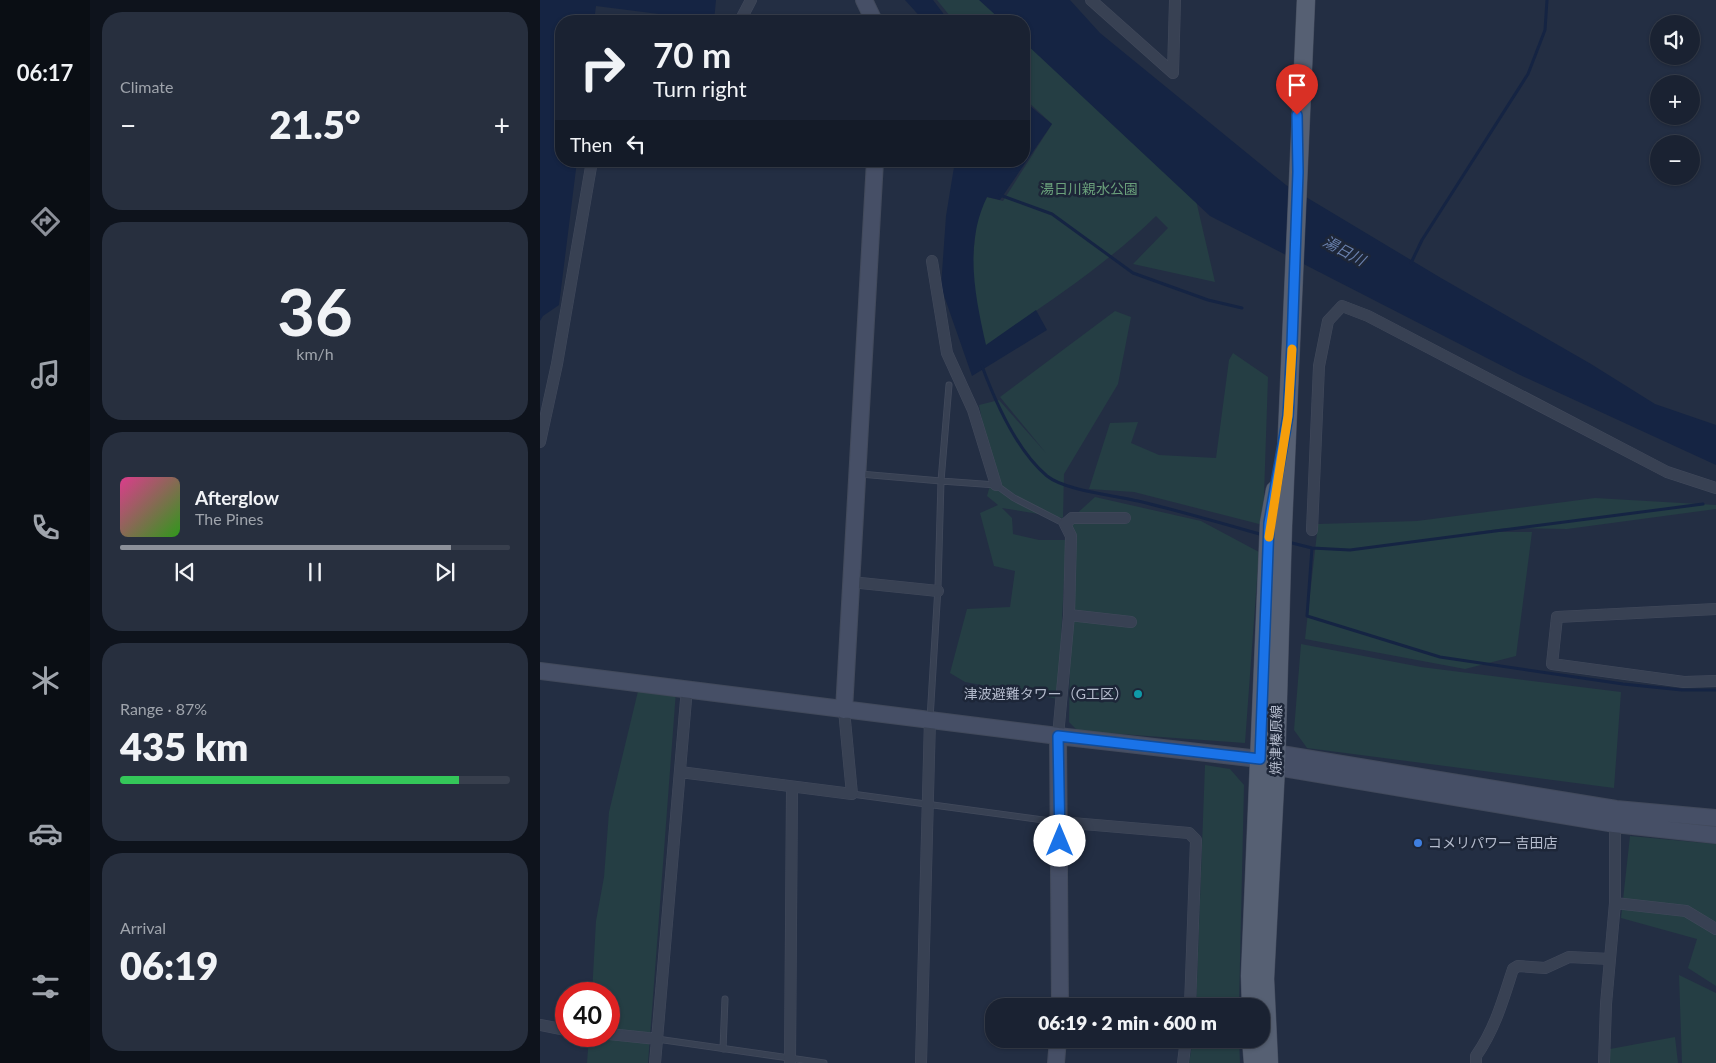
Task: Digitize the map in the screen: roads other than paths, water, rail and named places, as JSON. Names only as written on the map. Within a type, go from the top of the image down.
[{"type":"main road","name":"焼津榛原線","points":[[1295,0],[1298,172]]},
{"type":"main road","name":"焼津榛原線","points":[[1269,1063],[1265,979],[1274,562],[1276,525],[1288,416],[1306,0]]},
{"type":"main road","name":"焼津榛原線","points":[[1251,998],[1270,760]]},
{"type":"main road","points":[[1252,1048],[1253,1063]]},
{"type":"street","points":[[743,15],[751,0]]},
{"type":"street","points":[[864,0],[871,15]]},
{"type":"street","points":[[1094,1],[1173,73],[1174,0]]},
{"type":"street","points":[[540,442],[557,364],[591,167]]},
{"type":"street","points":[[680,772],[852,794],[844,710],[875,167]]},
{"type":"street","points":[[932,261],[947,353],[973,410],[996,485]]},
{"type":"street","points":[[1312,530],[1320,366],[1328,320],[1342,306],[1368,316],[1667,472],[1716,488]]},
{"type":"street","points":[[1060,998],[1058,736],[1069,615],[1071,536],[1065,524],[1072,518],[1125,518]]},
{"type":"street","points":[[851,582],[938,591]]},
{"type":"street","points":[[1716,608],[1557,617],[1552,664],[1684,682],[1716,681]]},
{"type":"street","points":[[1069,615],[1130,622]]},
{"type":"street","points":[[540,671],[687,688],[844,710],[1270,760],[1716,835]]},
{"type":"street","points":[[655,1063],[687,688]]},
{"type":"street","points":[[920,1063],[930,719]]},
{"type":"street","points":[[791,1061],[792,787]]},
{"type":"street","points":[[1615,817],[1716,818]]},
{"type":"street","points":[[1604,1063],[1615,903],[1615,817]]},
{"type":"street","points":[[1060,822],[1188,833],[1196,840],[1190,998]]},
{"type":"street","points":[[1615,903],[1686,910],[1716,929]]},
{"type":"street","points":[[1476,1063],[1476,1056],[1489,1038],[1508,991],[1513,969],[1518,966],[1545,968],[1569,957],[1610,959]]},
{"type":"street","points":[[540,1025],[555,1028]]},
{"type":"street","points":[[620,1035],[657,1039]]},
{"type":"street","points":[[1056,1063],[1057,1048]]},
{"type":"street","points":[[1182,1063],[1184,1048]]},
{"type":"lane","points":[[930,719],[938,591],[941,481],[948,385]]},
{"type":"lane","points":[[858,474],[996,485],[1014,498],[1065,524]]},
{"type":"lane","points":[[852,794],[927,806],[1060,822]]},
{"type":"lane","points":[[723,1049],[725,999]]},
{"type":"lane","points":[[657,1039],[791,1061],[824,1063]]},
{"type":"water","points":[[540,0],[716,0],[715,15],[667,15],[596,6],[595,15],[555,15],[555,167],[576,167],[559,305],[543,316],[540,321]]},
{"type":"water","points":[[905,0],[933,0],[944,15],[919,15]]},
{"type":"water","name":"湯日川","points":[[979,0],[1070,0],[1100,33],[1286,185],[1441,278],[1591,364],[1655,404],[1716,425],[1716,465],[1518,374],[1210,216],[1030,48],[1030,15],[995,15]]},
{"type":"water","points":[[1030,106],[1052,124],[1030,156]]},
{"type":"water","points":[[954,167],[1023,167],[1000,200],[987,197],[976,233],[974,252],[975,289],[986,345],[1036,310],[1047,330],[972,376],[941,287],[946,216]]},
{"type":"waterway","points":[[1411,263],[1422,240],[1528,74],[1545,30],[1547,0]]},
{"type":"waterway","points":[[1000,195],[1052,214],[1133,273],[1208,300],[1242,308]]},
{"type":"waterway","points":[[982,366],[1008,425],[1036,466],[1055,481],[1078,489],[1154,505],[1263,535]]},
{"type":"waterway","points":[[1288,542],[1312,548],[1350,550],[1703,504]]},
{"type":"waterway","points":[[1312,548],[1307,616],[1440,657],[1623,684],[1682,690],[1716,690]]},
{"type":"place","name":"津波避難タワー（G工区）","points":[[1138,694]]},
{"type":"place","name":"コメリパワー 吉田店","points":[[1418,843]]},
{"type":"park label","name":"湯日川親水公園","points":[[1089,189]]}]
